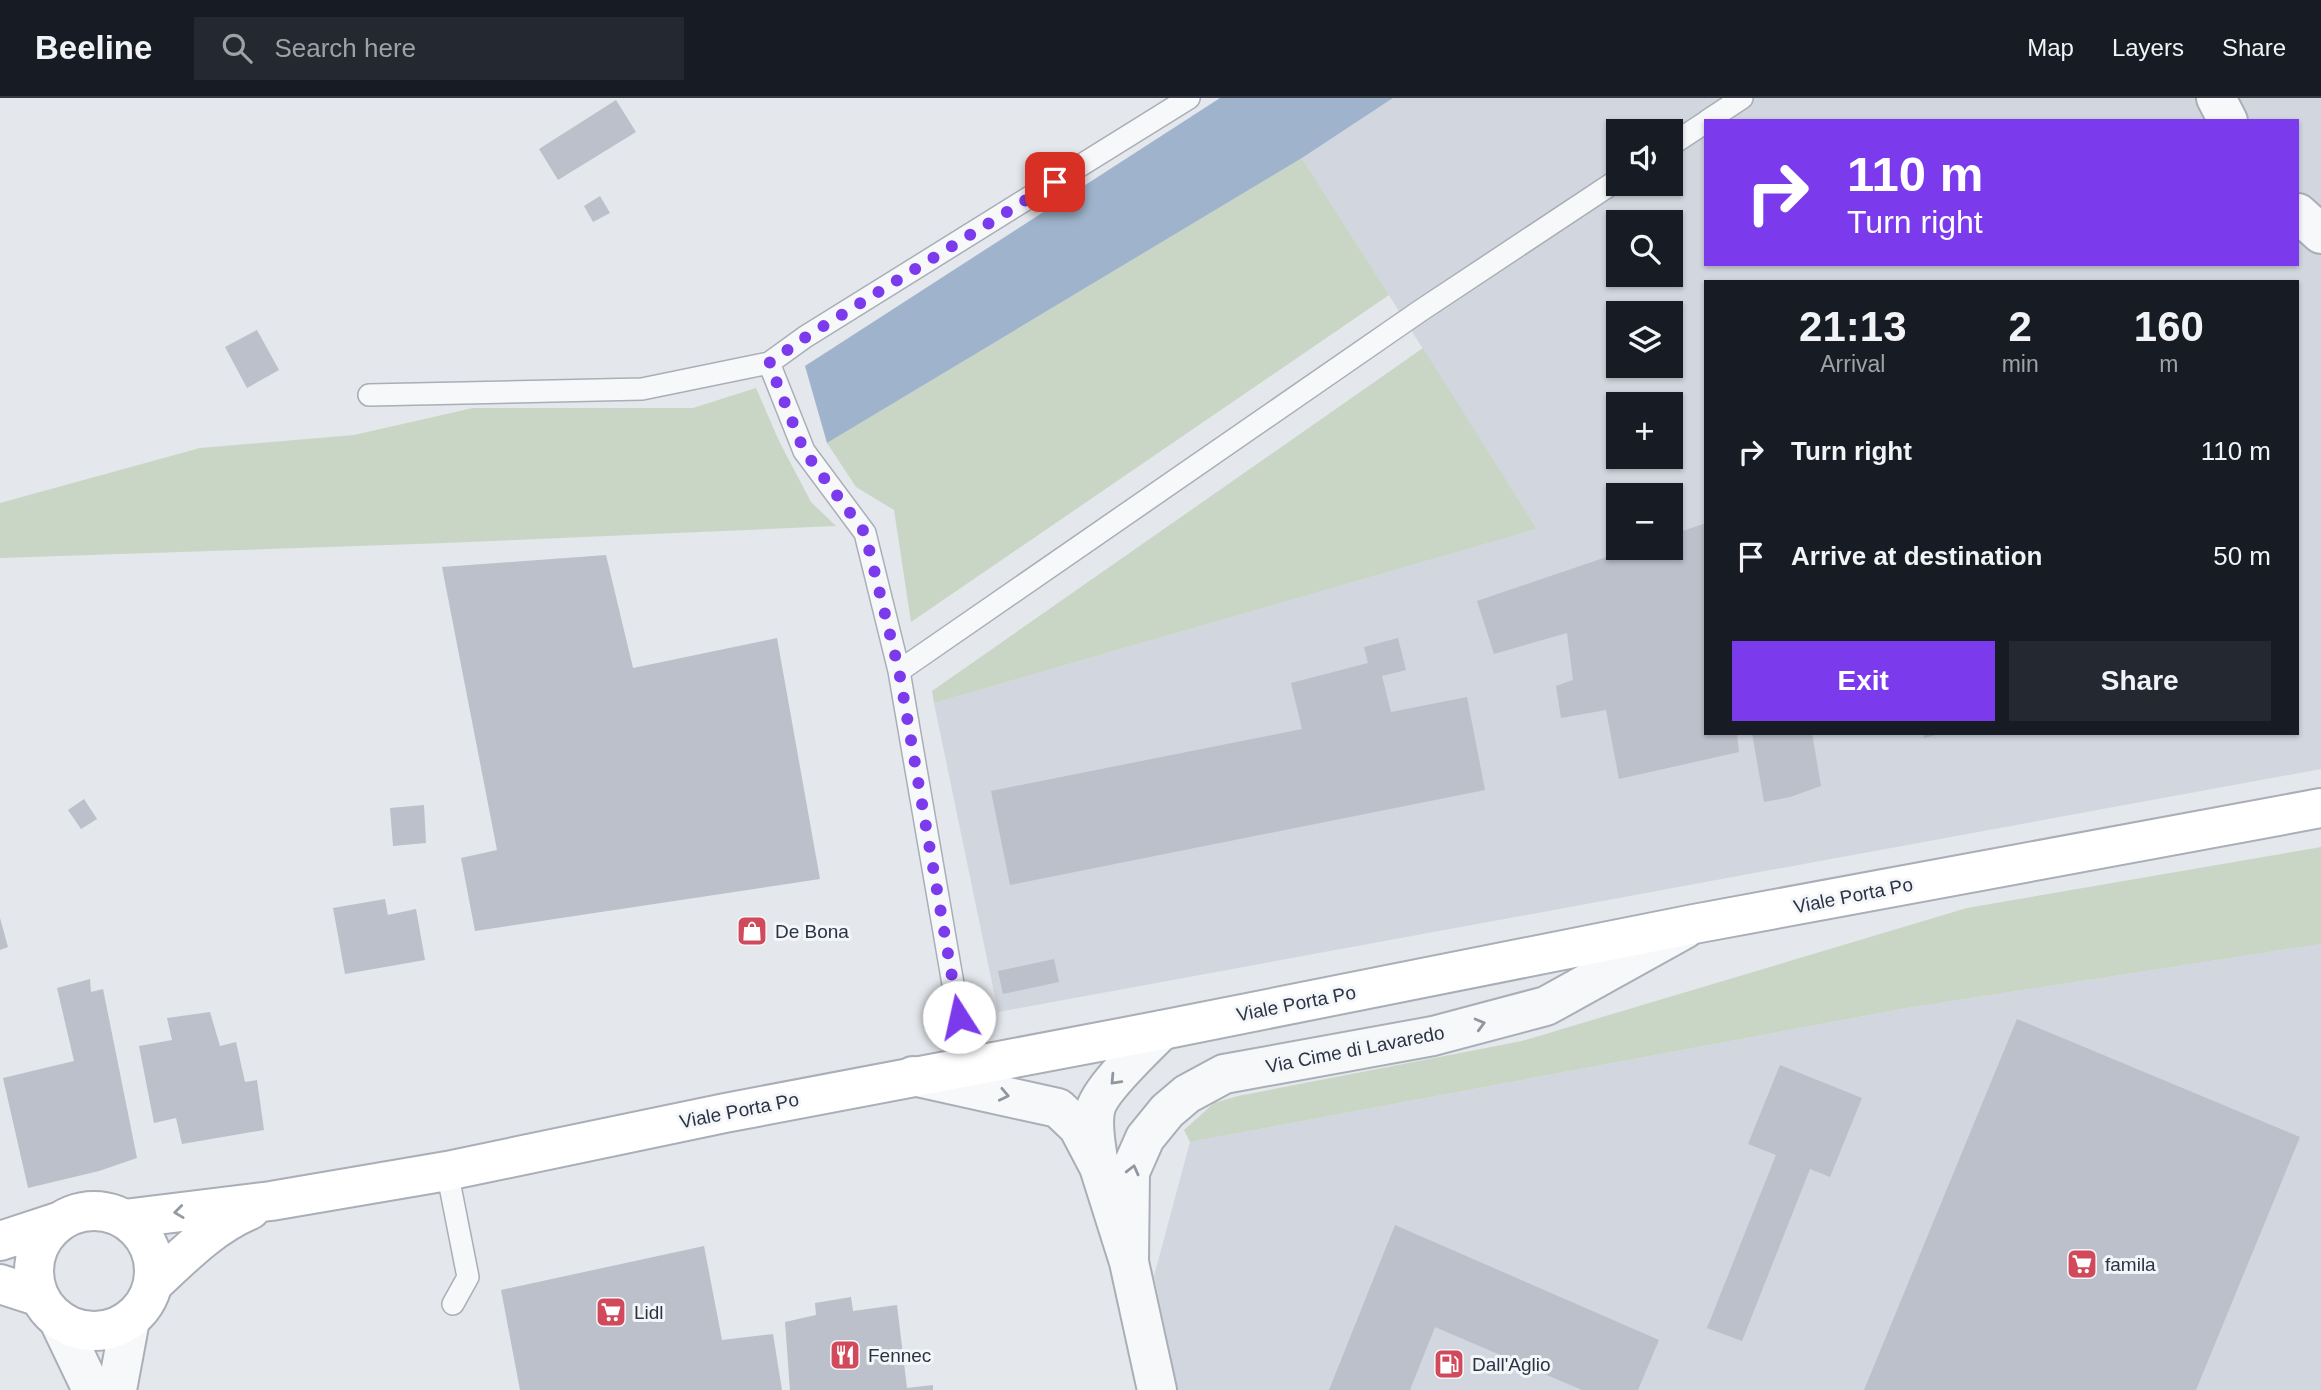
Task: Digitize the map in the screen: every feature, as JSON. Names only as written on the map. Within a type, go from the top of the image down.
[{"type":"main road","name":"Viale Porta Po","points":[[0,1241],[61,1221],[76,1213],[109,1212],[124,1219],[271,1201],[447,1171],[967,1065],[1162,1030],[1694,924],[2321,808]]},
{"type":"main road","name":"Viale Porta Po","points":[[130,1320],[141,1310],[154,1283],[204,1236],[234,1217],[271,1201]]},
{"type":"main road","points":[[124,1219],[138,1230],[149,1246],[154,1264],[154,1283]]},
{"type":"main road","points":[[49,1308],[35,1281],[34,1263],[39,1247],[48,1233],[61,1221]]},
{"type":"main road","points":[[0,1284],[49,1308],[75,1328],[94,1331],[113,1328],[130,1320]]},
{"type":"street","points":[[2216,98],[2227,119]]},
{"type":"street","points":[[2299,214],[2321,234]]},
{"type":"street","name":"Via Cime di Lavaredo","points":[[1129,1262],[1130,1172],[1145,1138],[1167,1111],[1187,1094],[1224,1074],[1433,1036],[1546,1006],[1694,924]]},
{"type":"street","name":"Via Cime di Lavaredo","points":[[1099,1167],[1095,1108],[1107,1089],[1162,1030]]},
{"type":"street","name":"Via Cime di Lavaredo","points":[[913,1076],[1058,1108],[1078,1127],[1099,1167],[1129,1262],[1157,1390]]},
{"type":"street","points":[[49,1308],[92,1390]]},
{"type":"street","points":[[117,1390],[130,1320]]},
{"type":"lane","points":[[369,395],[642,389],[769,363],[1157,106],[1189,98]]},
{"type":"lane","points":[[1710,119],[1742,98]]},
{"type":"lane","points":[[1683,137],[1704,123]]},
{"type":"lane","points":[[899,671],[1420,311],[1606,189]]},
{"type":"lane","points":[[769,363],[804,451],[865,533],[899,671],[967,1065]]},
{"type":"lane","points":[[447,1171],[468,1277],[453,1304]]},
{"type":"shaded area","points":[[1393,98],[2321,98],[2321,769],[998,1012],[934,703],[1537,529],[1302,158]]},
{"type":"shaded area","points":[[2321,944],[2321,1390],[1178,1390],[1154,1276],[1190,1142],[1907,1008]]},
{"type":"green space","points":[[1302,158],[1389,295],[911,622],[894,510],[856,487],[827,443]]},
{"type":"green space","points":[[1423,348],[1537,529],[934,703],[932,691]]},
{"type":"green space","points":[[756,388],[779,441],[811,502],[836,526],[0,558],[0,503],[200,448],[354,435],[473,408],[693,408]]},
{"type":"green space","points":[[2321,847],[2321,944],[1907,1008],[1190,1142],[1184,1130],[1214,1103],[1238,1096],[1522,1041],[1967,908]]},
{"type":"water","points":[[1220,98],[1393,98],[1302,158],[827,443],[805,366]]},
{"type":"building","points":[[616,100],[636,132],[558,180],[539,149]]},
{"type":"building","points":[[600,196],[610,213],[593,222],[584,206]]},
{"type":"building","points":[[257,330],[279,370],[247,388],[225,347]]},
{"type":"building","points":[[1704,524],[1704,735],[1737,735],[1739,752],[1619,779],[1606,710],[1561,718],[1556,686],[1573,680],[1567,633],[1494,654],[1477,601],[1606,557],[1606,560],[1683,560],[1683,531]]},
{"type":"building","points":[[606,555],[633,668],[777,638],[820,879],[475,931],[461,858],[497,850],[442,567]]},
{"type":"building","points":[[1398,638],[1406,670],[1382,676],[1391,712],[1467,697],[1485,790],[1010,885],[991,791],[1302,729],[1291,683],[1368,663],[1364,647]]},
{"type":"building","points":[[1752,735],[1812,735],[1821,786],[1790,797],[1764,802]]},
{"type":"building","points":[[84,799],[97,819],[81,829],[68,810]]},
{"type":"building","points":[[424,805],[426,843],[393,846],[390,808]]},
{"type":"building","points":[[385,899],[388,915],[416,909],[425,960],[345,974],[333,908]]},
{"type":"building","points":[[0,918],[8,947],[0,950]]},
{"type":"building","points":[[1054,959],[1059,982],[1003,994],[998,971]]},
{"type":"building","points":[[90,979],[91,992],[103,989],[137,1158],[99,1171],[28,1188],[3,1078],[74,1061],[57,988]]},
{"type":"building","points":[[210,1012],[220,1046],[236,1042],[245,1082],[257,1080],[264,1130],[182,1144],[176,1118],[154,1123],[139,1046],[172,1040],[167,1018]]},
{"type":"building","name":"famila","points":[[2017,1019],[2300,1137],[2196,1390],[1864,1390]]},
{"type":"building","points":[[1780,1065],[1862,1098],[1830,1177],[1810,1169],[1742,1341],[1707,1328],[1776,1155],[1748,1144]]},
{"type":"building","points":[[1395,1225],[1659,1340],[1638,1390],[1582,1390],[1435,1327],[1410,1390],[1329,1390]]},
{"type":"building","name":"Lidl","points":[[704,1246],[722,1340],[773,1334],[782,1390],[520,1390],[501,1290]]},
{"type":"building","name":"Fennec","points":[[851,1297],[853,1311],[897,1305],[907,1388],[933,1385],[933,1390],[790,1390],[785,1322],[816,1315],[815,1303]]},
{"type":"place","name":"De Bona","points":[[752,931]]},
{"type":"place","name":"famila","points":[[2082,1264]]},
{"type":"place","name":"Lidl","points":[[611,1312]]},
{"type":"place","name":"Fennec","points":[[845,1355]]},
{"type":"place","name":"Dall'Aglio","points":[[1449,1364]]},
{"type":"route","points":[[959,1017],[899,671],[865,533],[804,451],[769,363],[806,337],[1055,182]]}]
